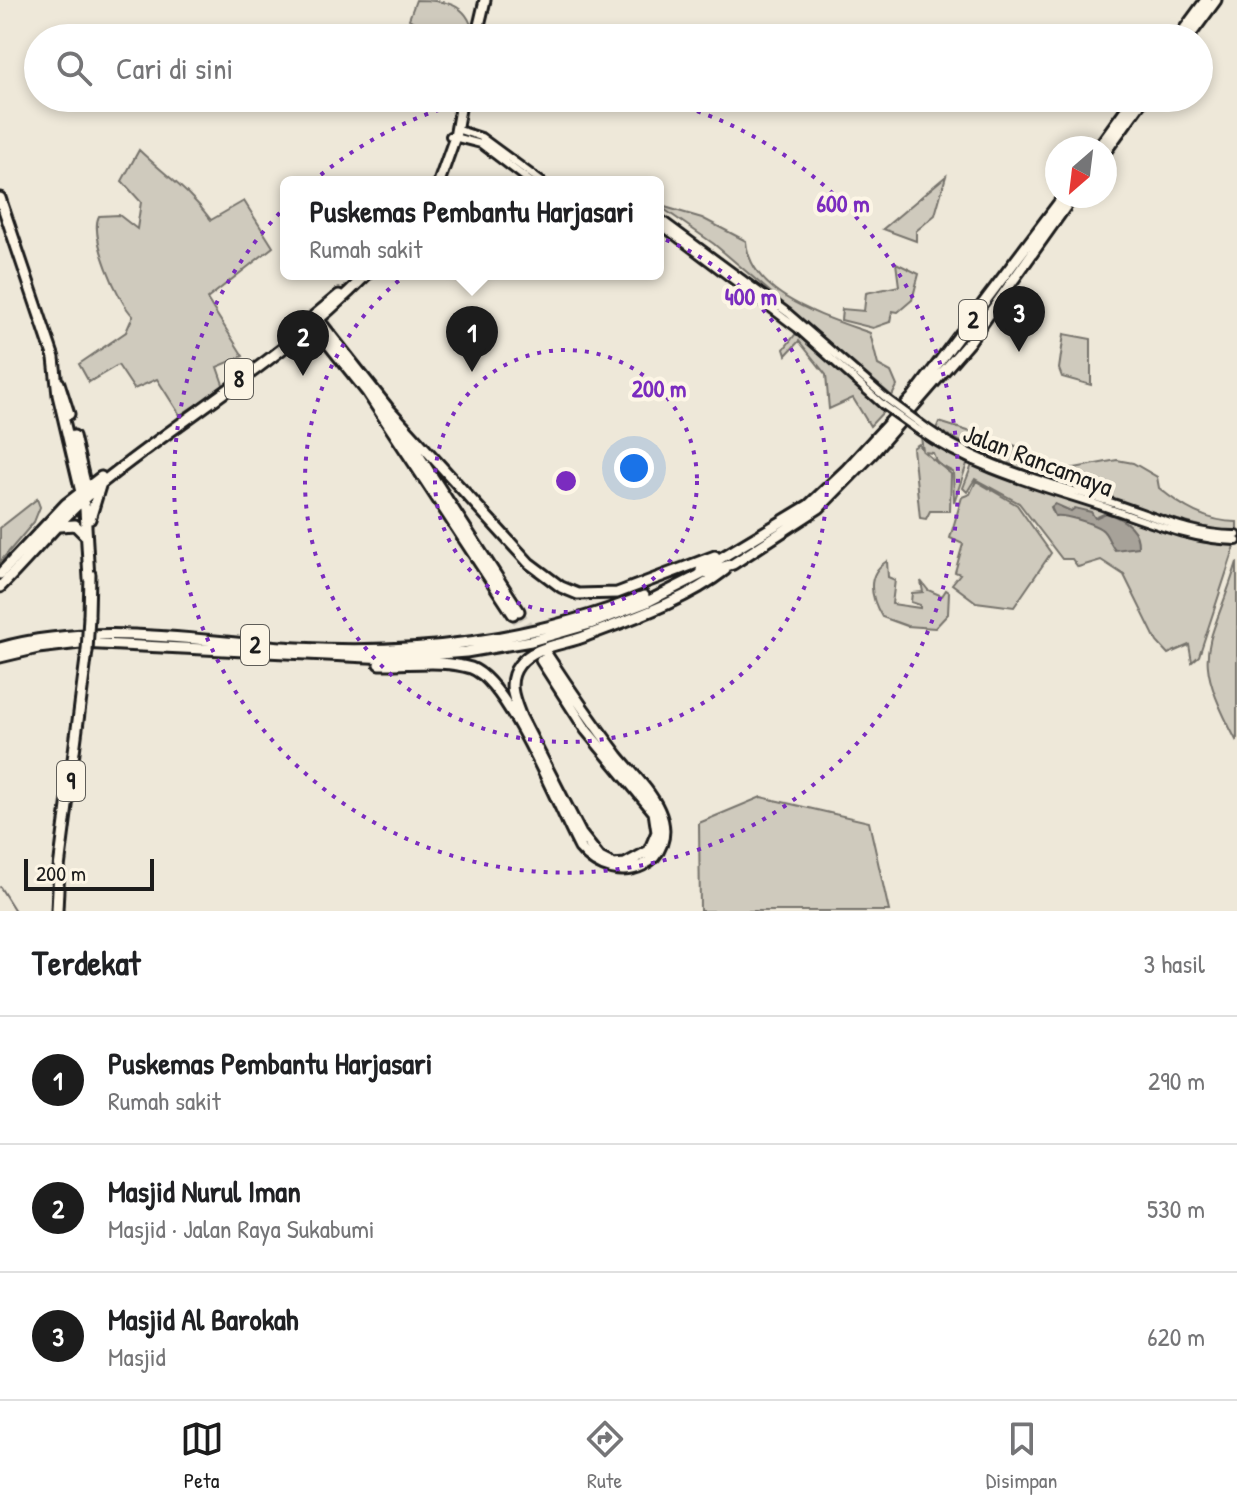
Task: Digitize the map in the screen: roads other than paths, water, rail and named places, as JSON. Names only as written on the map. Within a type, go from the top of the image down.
[{"type":"highway","points":[[479,24],[485,0]]},
{"type":"highway","points":[[1188,24],[1206,0]]},
{"type":"highway","points":[[1198,24],[1216,0]]},
{"type":"highway","points":[[438,176],[459,112]]},
{"type":"highway","points":[[1107,136],[1124,112]]},
{"type":"highway","points":[[1117,136],[1134,112]]},
{"type":"highway","name":"9","points":[[0,198],[42,317],[59,383],[65,393],[90,519],[87,651],[59,868],[57,911]]},
{"type":"highway","name":"2","points":[[878,441],[959,339],[1055,208]]},
{"type":"highway","name":"2","points":[[0,657],[80,643],[301,655],[429,656],[512,645],[576,630],[709,582],[819,508],[970,341],[1064,208]]},
{"type":"highway","name":"8","points":[[85,494],[314,320],[358,280]]},
{"type":"highway","name":"8","points":[[104,478],[300,335],[314,320],[335,307],[360,280]]},
{"type":"highway","points":[[335,307],[331,339],[516,612],[388,408]]},
{"type":"highway","points":[[314,320],[388,408],[548,580],[578,594],[601,596],[643,584],[726,552]]},
{"type":"highway","points":[[300,335],[331,339]]},
{"type":"highway","name":"2","points":[[649,602],[726,552],[809,505],[869,451]]},
{"type":"highway","points":[[66,504],[78,466],[104,478],[90,519]]},
{"type":"highway","points":[[0,574],[66,504],[85,494]]},
{"type":"highway","points":[[0,587],[85,494]]},
{"type":"highway","name":"9","points":[[85,494],[89,579]]},
{"type":"highway","points":[[57,528],[72,524],[86,536]]},
{"type":"highway","points":[[0,594],[27,559]]},
{"type":"highway","points":[[301,655],[350,663],[462,666],[485,675],[504,697],[580,848],[588,858],[608,870],[636,869],[652,857],[662,842],[660,811],[544,657],[586,730],[654,812],[657,832],[654,841],[649,851],[634,863],[614,865],[591,850],[512,694],[513,675],[526,658],[576,630],[649,602]]},
{"type":"highway","name":"2","points":[[0,648],[62,637],[125,636],[387,651],[576,630]]},
{"type":"street","points":[[454,133],[481,144],[523,176]]},
{"type":"street","points":[[454,133],[481,137],[534,176]]},
{"type":"street","name":"Jalan Rancamaya","points":[[664,221],[788,313],[884,402]]},
{"type":"street","name":"Jalan Rancamaya","points":[[664,227],[790,321],[884,402],[919,427],[985,463],[1125,510],[1237,538]]},
{"type":"waterway","points":[[0,887],[15,911]]},
{"type":"tunnel","points":[[519,611],[547,655]]},
{"type":"tunnel","points":[[513,614],[539,657]]},
{"type":"place","name":"Masjid Al Barokah","points":[[1019,352]]},
{"type":"place","name":"Puskemas Pembantu Harjasari","points":[[472,372]]},
{"type":"place","name":"Masjid Nurul Iman","points":[[303,376]]}]
